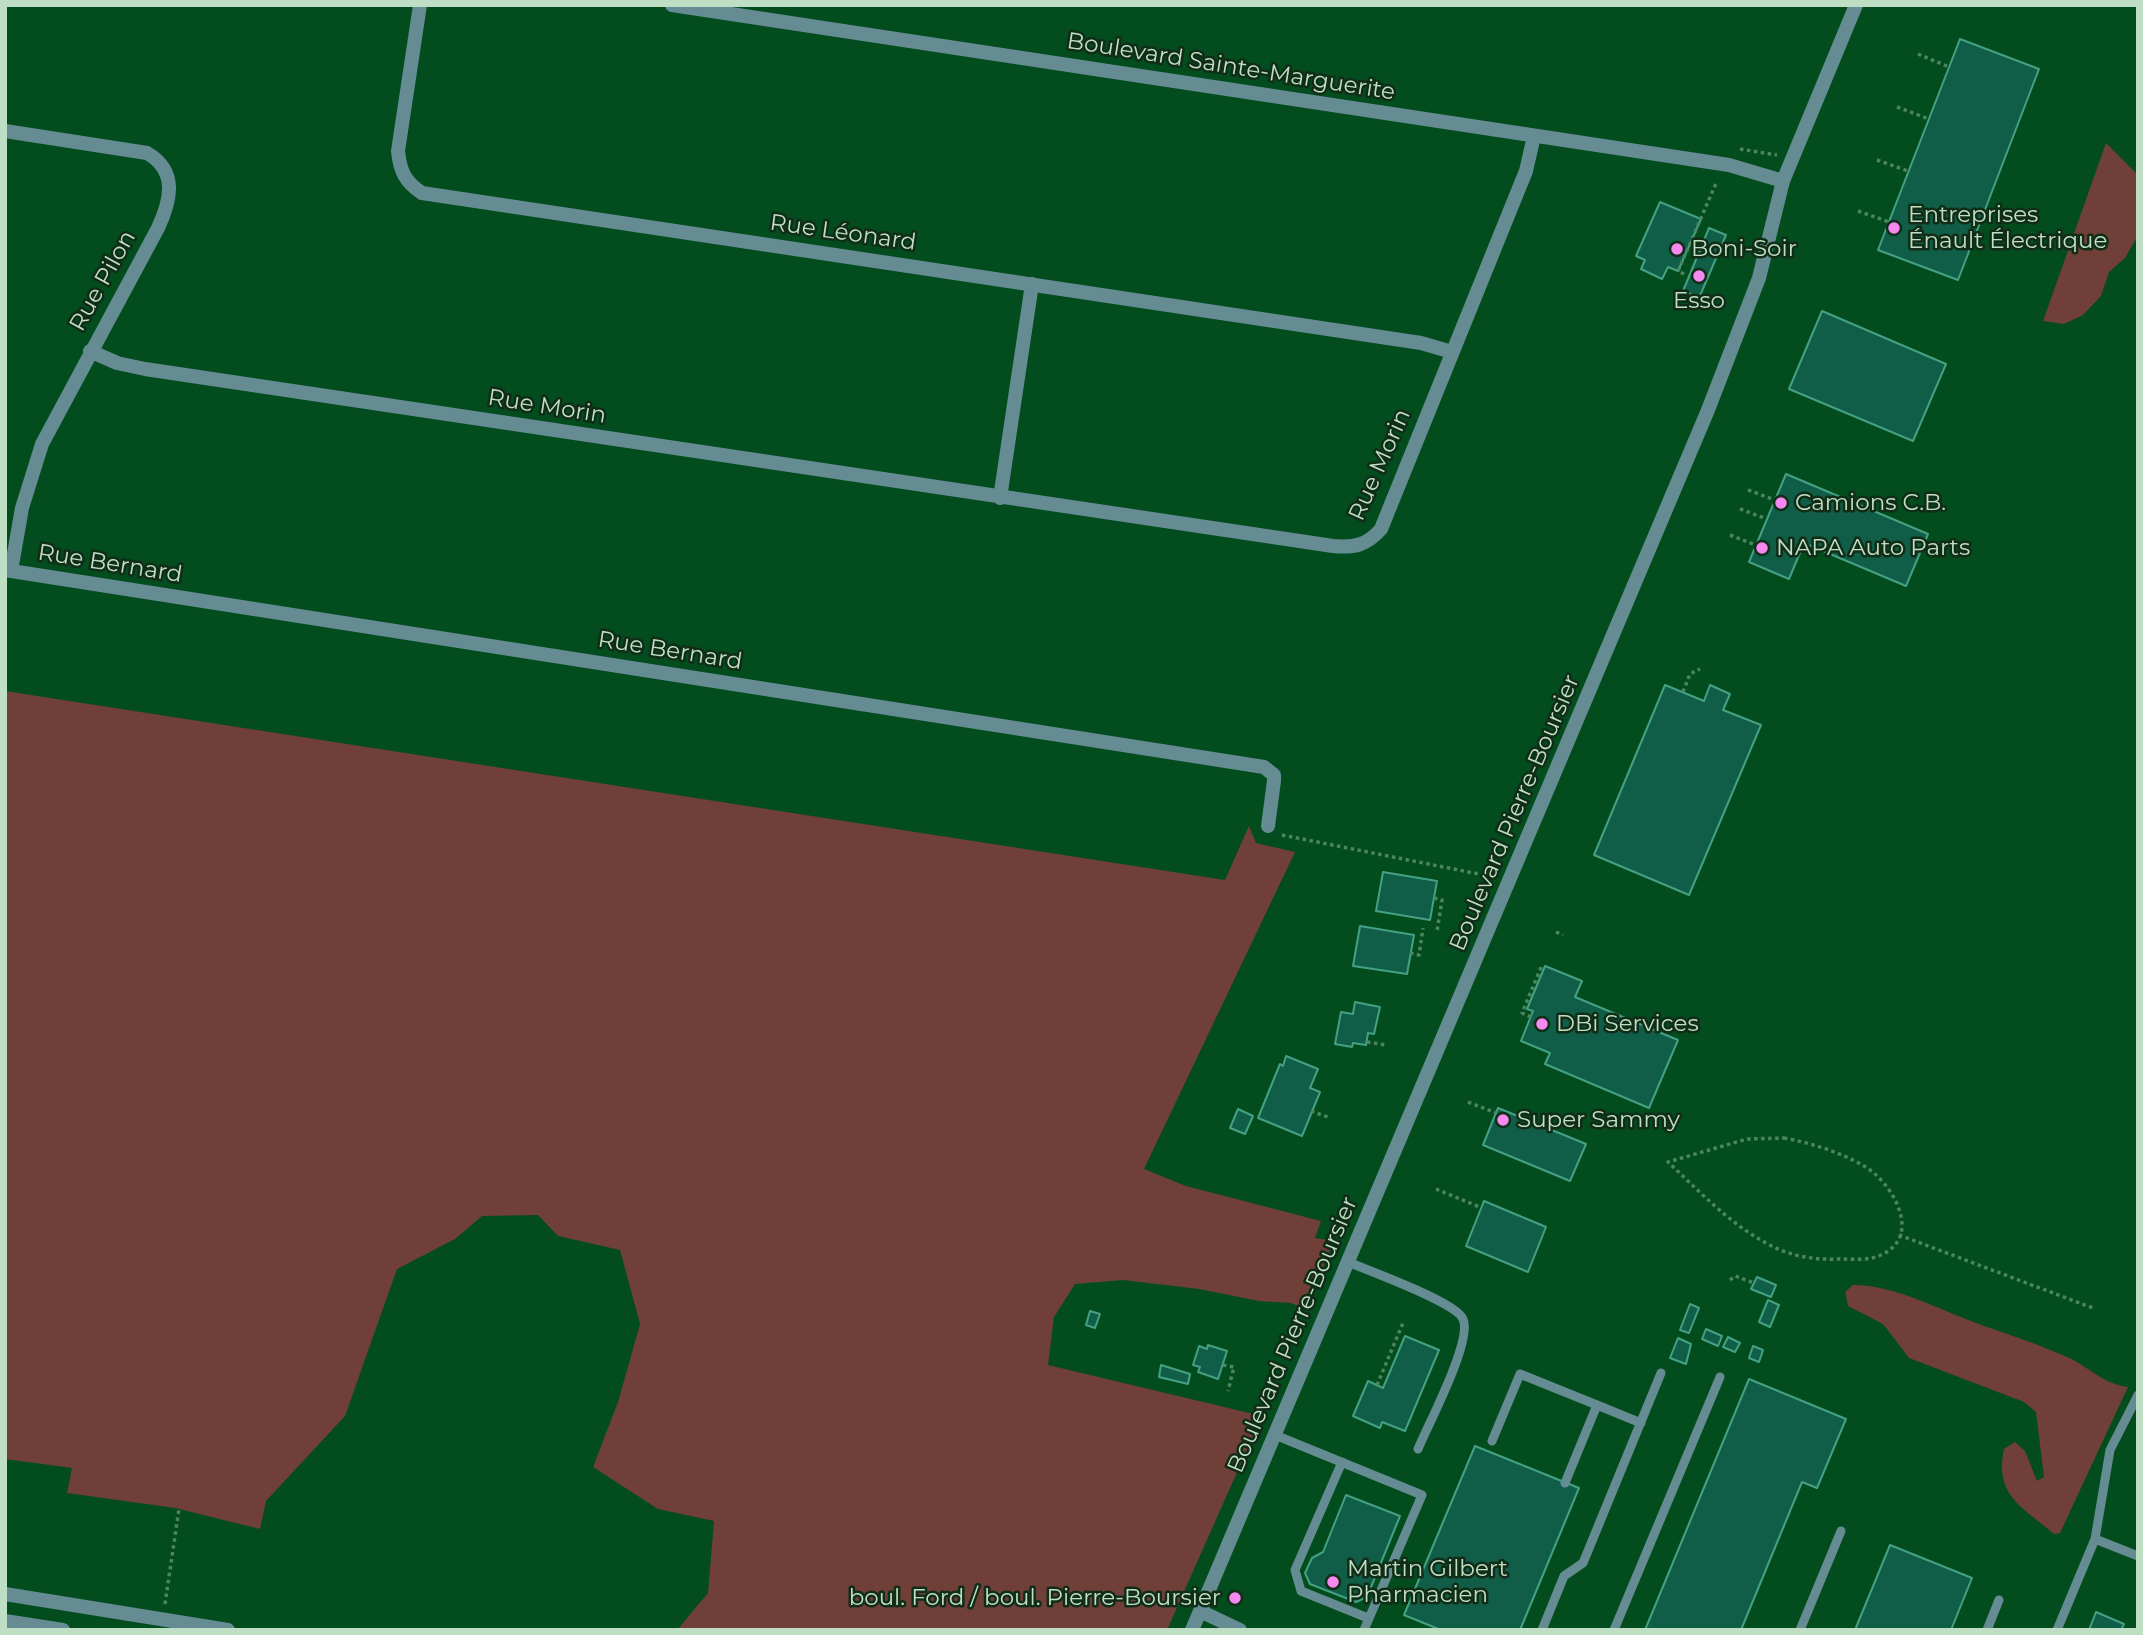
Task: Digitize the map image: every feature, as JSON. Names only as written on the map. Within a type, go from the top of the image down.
[{"type":"street","name":"Rue Léonard","points":[[420,5],[398,151],[401,172],[407,182],[422,192],[1421,344],[1452,352]]},
{"type":"street","name":"Boulevard Sainte-Marguerite","points":[[671,5],[1729,165],[1783,181]]},
{"type":"street","name":"Boulevard Pierre-Boursier","points":[[1192,1630],[1745,318],[1764,260],[1783,181],[1856,5]]},
{"type":"street","name":"Rue Pilon","points":[[5,131],[147,153],[163,166],[169,177],[170,197],[163,217],[51,424],[34,464],[8,571]]},
{"type":"street","name":"Rue Morin","points":[[90,351],[117,363],[138,368],[1000,498],[1356,547],[1373,538],[1381,529],[1526,171],[1534,136]]},
{"type":"street","points":[[1000,498],[1032,284]]},
{"type":"street","name":"Rue Bernard","points":[[8,571],[1264,767],[1274,775],[1268,826]]},
{"type":"street","points":[[5,1594],[228,1630]]},
{"type":"street","points":[[1200,1611],[1240,1630]]},
{"type":"street","points":[[5,1621],[63,1630]]},
{"type":"lane","points":[[1348,1262],[1445,1304],[1463,1317],[1465,1327],[1461,1348],[1418,1449]]},
{"type":"lane","points":[[1542,1630],[1564,1576],[1583,1563],[1661,1373]]},
{"type":"lane","points":[[1492,1441],[1520,1374],[1641,1423]]},
{"type":"lane","points":[[1614,1630],[1720,1377]]},
{"type":"lane","points":[[2057,1630],[2095,1539],[2110,1450],[2138,1395]]},
{"type":"lane","points":[[1564,1483],[1597,1405]]},
{"type":"lane","points":[[1275,1435],[1422,1495],[1364,1630]]},
{"type":"lane","points":[[1342,1462],[1295,1570],[1301,1591],[1368,1618]]},
{"type":"lane","points":[[1800,1630],[1841,1531]]},
{"type":"lane","points":[[2095,1539],[2138,1556]]},
{"type":"lane","points":[[1987,1630],[1999,1600]]},
{"type":"path","points":[[1918,54],[1949,67]]},
{"type":"path","points":[[1897,107],[1929,119]]},
{"type":"path","points":[[1877,160],[1908,172]]},
{"type":"path","points":[[1684,274],[1678,271],[1717,181]]},
{"type":"path","points":[[1858,211],[1889,222]]},
{"type":"path","points":[[1687,250],[1693,252]]},
{"type":"path","points":[[1748,490],[1775,500]]},
{"type":"path","points":[[1740,509],[1767,519]]},
{"type":"path","points":[[1730,534],[1756,545]]},
{"type":"path","points":[[1683,692],[1690,674],[1700,669]]},
{"type":"path","points":[[1268,826],[1294,839],[1496,877],[1509,883]]},
{"type":"path","points":[[1434,898],[1442,900],[1437,930]]},
{"type":"path","points":[[1410,953],[1419,955],[1423,928]]},
{"type":"path","points":[[1556,932],[1563,935]]},
{"type":"path","points":[[1531,1017],[1522,1013],[1542,965]]},
{"type":"path","points":[[1367,1042],[1386,1045]]},
{"type":"path","points":[[1468,1102],[1496,1113]]},
{"type":"path","points":[[1311,1111],[1328,1117]]},
{"type":"path","points":[[1747,1139],[1802,1141],[1865,1166],[1880,1177],[1894,1192],[1900,1205],[1899,1235],[1894,1245],[1880,1256],[1816,1260],[1793,1255],[1768,1244],[1733,1222],[1668,1162],[1747,1139]]},
{"type":"path","points":[[1436,1189],[1482,1208]]},
{"type":"path","points":[[1899,1235],[2093,1308]]},
{"type":"path","points":[[1730,1280],[1735,1276],[1754,1283]]},
{"type":"path","points":[[1377,1385],[1403,1322]]},
{"type":"path","points":[[1223,1365],[1234,1367],[1228,1391]]},
{"type":"path","points":[[166,1618],[179,1510]]},
{"type":"shaded area","points":[[2106,143],[2136,173],[2138,235],[2125,258],[2109,272],[2101,296],[2083,315],[2064,324],[2043,321]]},
{"type":"shaded area","points":[[5,691],[1225,880],[1249,826],[1256,843],[1295,852],[1144,1169],[1186,1186],[1321,1221],[1315,1238],[1334,1241],[1305,1309],[1291,1303],[1259,1301],[1199,1289],[1123,1280],[1075,1284],[1054,1317],[1048,1365],[1262,1416],[1167,1630],[677,1630],[708,1593],[714,1521],[658,1509],[593,1467],[618,1402],[640,1324],[620,1250],[558,1236],[538,1215],[482,1216],[455,1239],[397,1269],[345,1416],[266,1501],[260,1529],[175,1508],[67,1493],[72,1468],[5,1459]]},
{"type":"shaded area","points":[[1853,1285],[1883,1289],[1913,1298],[2055,1352],[2111,1383],[2128,1387],[2060,1533],[2054,1534],[2022,1508],[2007,1489],[2003,1478],[2004,1449],[2015,1442],[2025,1451],[2037,1481],[2044,1477],[2036,1412],[2024,1402],[1909,1358],[1883,1324],[1848,1306],[1845,1292]]},
{"type":"building","points":[[1960,39],[2039,69],[1958,280],[1878,250]]},
{"type":"building","points":[[1660,202],[1701,219],[1678,271],[1668,267],[1662,279],[1641,269],[1645,260],[1636,256]]},
{"type":"building","name":"Esso","points":[[1709,228],[1726,235],[1699,298],[1683,291]]},
{"type":"building","points":[[1822,311],[1946,364],[1913,441],[1789,389]]},
{"type":"building","points":[[1786,474],[1928,534],[1906,586],[1804,543],[1789,579],[1749,562]]},
{"type":"building","points":[[1665,685],[1704,701],[1710,685],[1730,694],[1723,710],[1761,725],[1689,895],[1594,855]]},
{"type":"building","points":[[1383,872],[1437,881],[1430,920],[1376,911]]},
{"type":"building","points":[[1360,926],[1414,935],[1407,974],[1353,966]]},
{"type":"building","points":[[1545,966],[1582,981],[1575,997],[1678,1040],[1649,1108],[1545,1064],[1550,1053],[1521,1041],[1533,1011],[1527,1009]]},
{"type":"building","points":[[1355,1002],[1380,1007],[1374,1034],[1368,1033],[1366,1045],[1353,1043],[1352,1047],[1335,1044],[1341,1012],[1353,1014]]},
{"type":"building","points":[[1286,1056],[1318,1069],[1310,1088],[1320,1092],[1302,1136],[1258,1118],[1280,1064],[1283,1066]]},
{"type":"building","points":[[1498,1108],[1586,1144],[1570,1181],[1483,1145]]},
{"type":"building","points":[[1238,1109],[1253,1116],[1245,1134],[1230,1128]]},
{"type":"building","points":[[1484,1201],[1546,1227],[1528,1272],[1466,1246]]},
{"type":"building","points":[[1757,1277],[1776,1285],[1771,1297],[1751,1289]]},
{"type":"building","points":[[1768,1300],[1779,1305],[1770,1327],[1759,1322]]},
{"type":"building","points":[[1690,1304],[1699,1308],[1689,1333],[1680,1330]]},
{"type":"building","points":[[1090,1311],[1100,1314],[1095,1328],[1086,1325]]},
{"type":"building","points":[[1706,1329],[1722,1336],[1718,1346],[1702,1339]]},
{"type":"building","points":[[1405,1336],[1439,1350],[1405,1431],[1382,1422],[1380,1428],[1353,1416],[1368,1381],[1383,1388]]},
{"type":"building","points":[[1728,1337],[1740,1343],[1735,1352],[1723,1347]]},
{"type":"building","points":[[1678,1338],[1691,1344],[1686,1364],[1670,1358]]},
{"type":"building","points":[[1208,1345],[1227,1351],[1218,1379],[1198,1372],[1200,1367],[1193,1365],[1199,1346],[1207,1349]]},
{"type":"building","points":[[1753,1346],[1763,1350],[1759,1362],[1749,1358]]},
{"type":"building","points":[[1161,1365],[1190,1374],[1188,1384],[1159,1377]]},
{"type":"building","points":[[1749,1379],[1846,1419],[1817,1488],[1802,1482],[1741,1630],[1645,1630]]},
{"type":"building","points":[[1475,1446],[1579,1488],[1520,1630],[1441,1630],[1404,1615]]},
{"type":"building","points":[[1346,1495],[1400,1516],[1367,1597],[1356,1602],[1310,1584],[1305,1573],[1312,1558],[1323,1552]]},
{"type":"building","points":[[1890,1545],[1972,1578],[1951,1630],[1855,1630]]},
{"type":"building","points":[[2096,1612],[2124,1624],[2121,1630],[2089,1630]]},
{"type":"place","name":"Entreprises Énault Électrique","points":[[1894,228]]},
{"type":"place","name":"Boni-Soir","points":[[1677,249]]},
{"type":"place","name":"Esso","points":[[1699,276]]},
{"type":"place","name":"Camions C.B.","points":[[1781,503]]},
{"type":"place","name":"NAPA Auto Parts","points":[[1762,548]]},
{"type":"place","name":"DBi Services","points":[[1542,1024]]},
{"type":"place","name":"Super Sammy","points":[[1503,1120]]},
{"type":"place","name":"Martin Gilbert Pharmacien","points":[[1333,1582]]},
{"type":"place","name":"boul. Ford / boul. Pierre-Boursier","points":[[1235,1598]]}]
